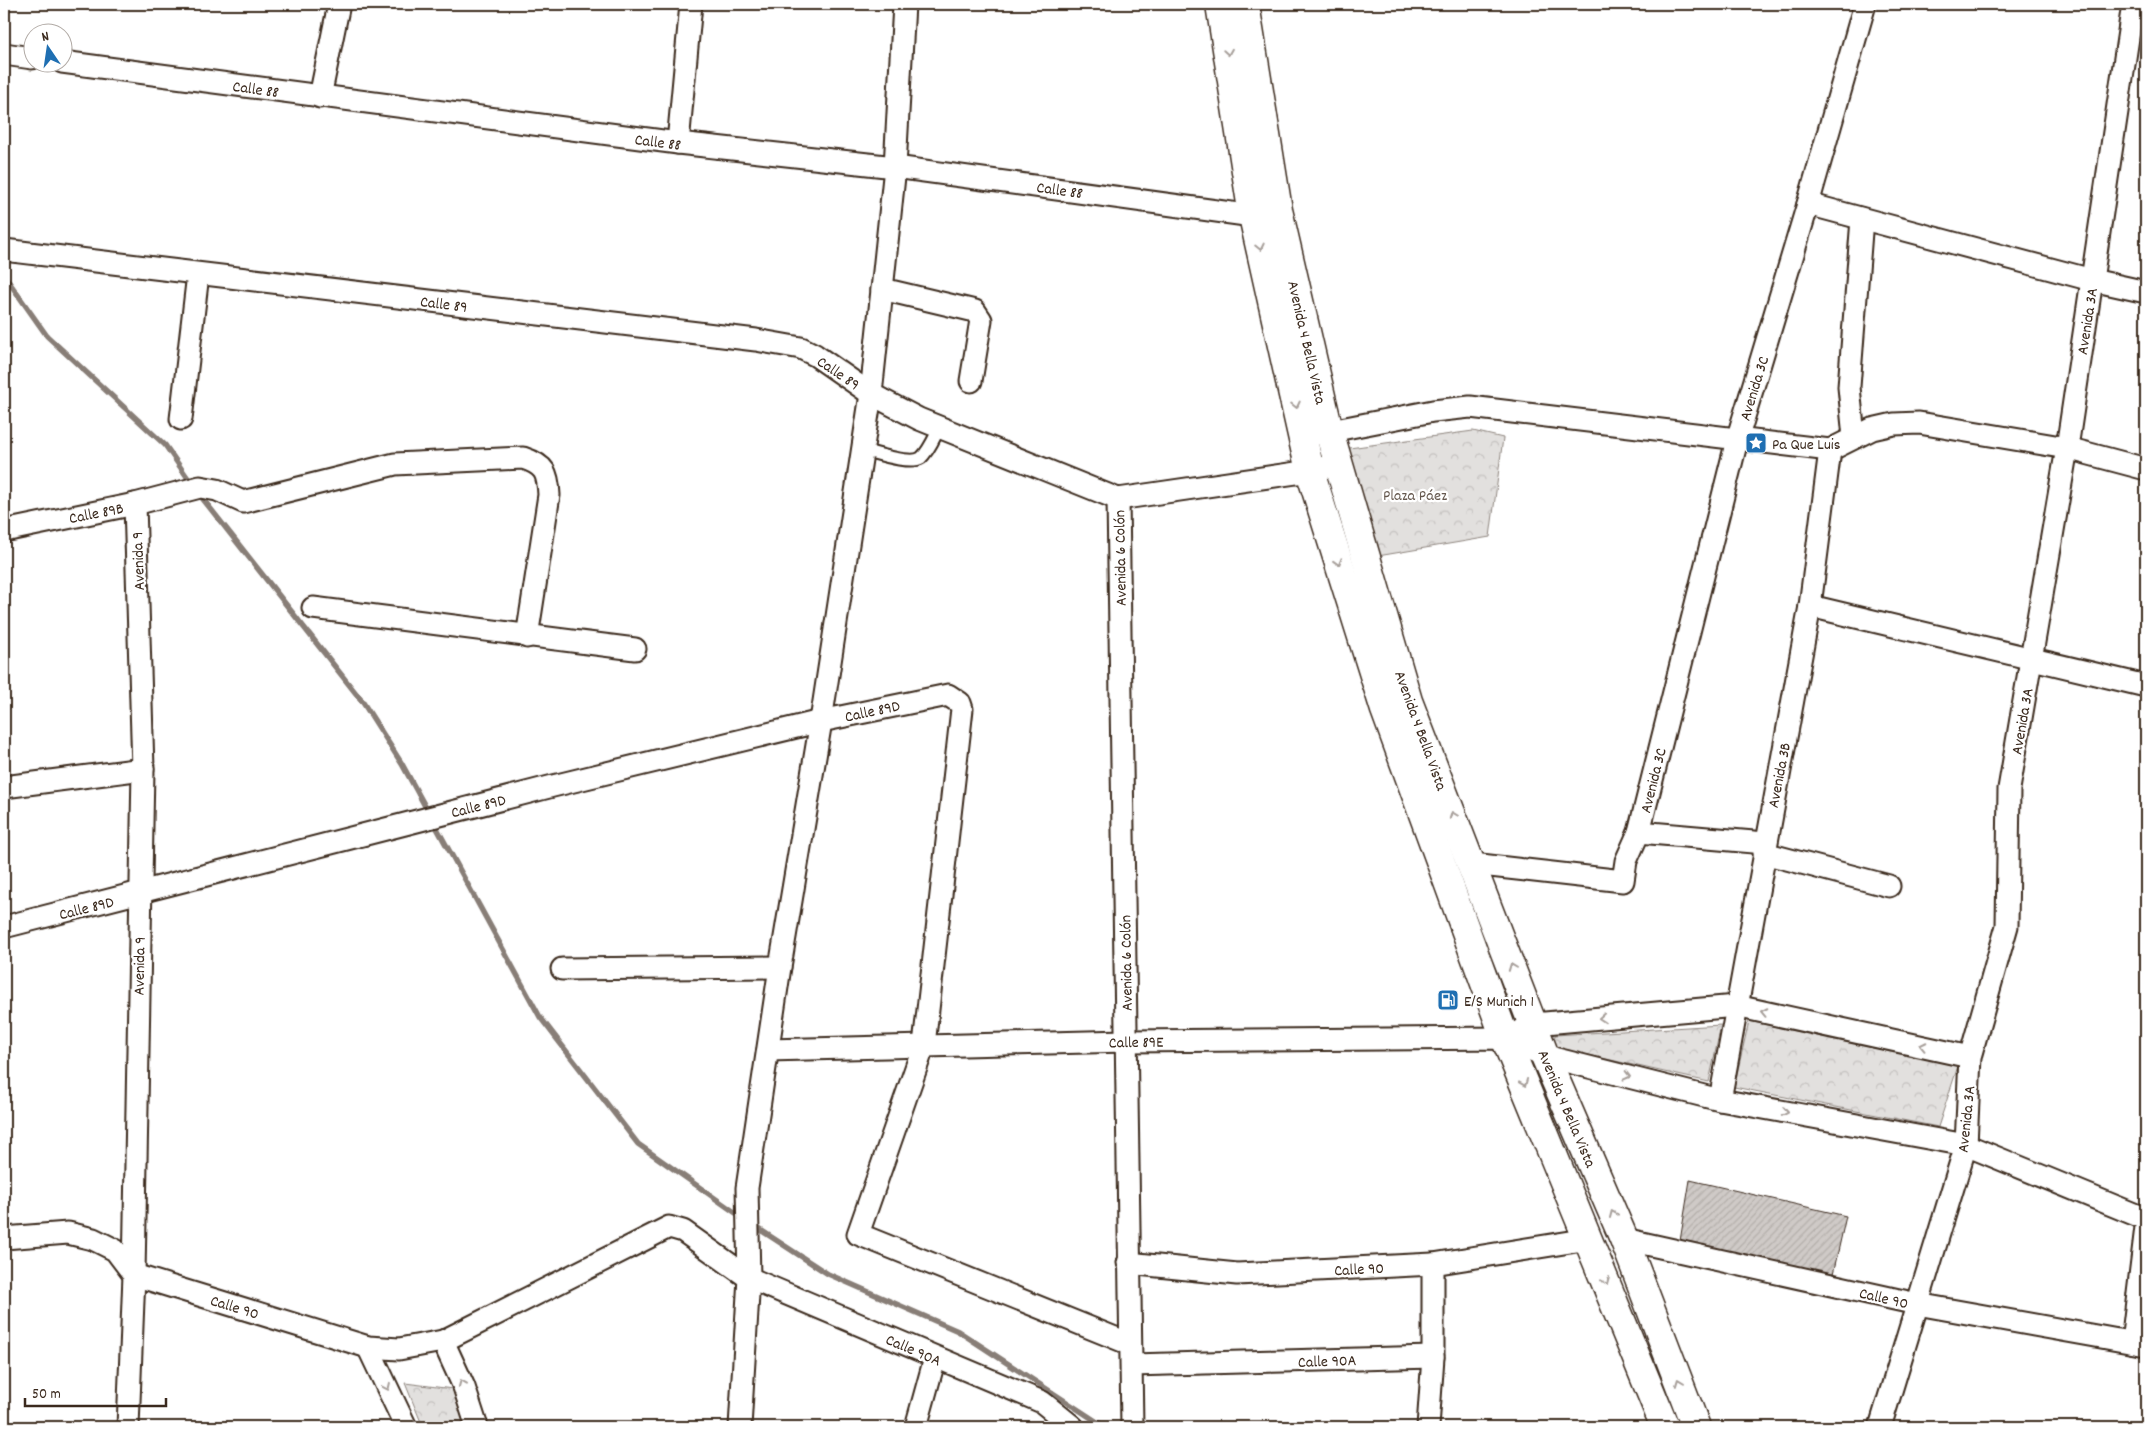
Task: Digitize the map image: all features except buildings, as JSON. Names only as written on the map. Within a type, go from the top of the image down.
[{"type":"street","points":[[320,96],[339,4]]},
{"type":"street","points":[[678,143],[691,4]]},
{"type":"street","points":[[740,1427],[749,1278],[747,1188],[871,394],[895,167],[904,4]]},
{"type":"street","name":"Avenida 4 Bella Vista","points":[[1220,4],[1253,216],[1316,434],[1337,465],[1408,701],[1546,1056],[1624,1239],[1696,1427]]},
{"type":"street","name":"Avenida 4 Bella Vista","points":[[1245,4],[1316,434],[1310,471],[1385,710],[1505,1038],[1665,1427]]},
{"type":"street","name":"Avenida 3C","points":[[1472,864],[1623,881],[1626,861],[1639,832],[1737,440],[1808,204],[1865,4]]},
{"type":"street","name":"Avenida 3A","points":[[1880,1427],[1966,1145],[1970,1057],[2007,926],[2009,788],[2067,448],[2132,4]]},
{"type":"street","points":[[4,54],[22,57]]},
{"type":"street","name":"Calle 88","points":[[72,63],[678,143],[895,167],[1253,216]]},
{"type":"street","points":[[1808,204],[2092,280],[2146,292]]},
{"type":"street","points":[[1854,437],[1850,387],[1862,219]]},
{"type":"street","name":"Calle 89","points":[[4,250],[777,343],[801,348],[871,394],[919,419],[1118,499]]},
{"type":"street","points":[[180,419],[198,274]]},
{"type":"street","points":[[882,289],[975,311],[980,320],[971,381]]},
{"type":"street","points":[[1316,434],[1433,411],[1470,407],[1830,450],[1872,429],[1894,424],[1919,423],[2067,448],[2146,469]]},
{"type":"street","name":"Avenida 3B","points":[[1720,1100],[1764,848],[1810,606],[1830,450]]},
{"type":"street","name":"Calle 89B","points":[[4,531],[136,504],[186,489],[200,487],[217,490],[243,502],[396,464],[523,458],[536,462],[545,470],[549,481],[550,495],[527,637]]},
{"type":"street","points":[[1118,499],[1310,471],[1337,465]]},
{"type":"street","name":"Avenida 6 Colón","points":[[1118,499],[1128,1263],[1132,1365],[1132,1427]]},
{"type":"street","name":"Avenida 9","points":[[128,1427],[134,1275],[139,894],[143,769],[136,504]]},
{"type":"street","points":[[1810,606],[2032,657],[2146,686]]},
{"type":"street","points":[[313,608],[527,637],[635,649]]},
{"type":"street","name":"Calle 89D","points":[[4,927],[139,894],[524,793],[821,721],[948,695],[960,703],[962,709],[924,1045]]},
{"type":"street","points":[[4,787],[143,769]]},
{"type":"street","points":[[1639,832],[1764,848],[1889,886]]},
{"type":"street","points":[[562,970],[780,967]]},
{"type":"street","points":[[1505,1038],[1534,1024],[1736,1006],[1970,1057]]},
{"type":"street","points":[[1505,1038],[1546,1056],[1720,1100],[1966,1145],[2146,1219]]},
{"type":"street","name":"Calle 89E","points":[[768,1050],[1126,1041],[1505,1038]]},
{"type":"street","points":[[924,1045],[858,1234],[1130,1344]]},
{"type":"street","name":"Calle 90A","points":[[476,1325],[669,1227],[683,1231],[749,1278],[1042,1402],[1073,1427]]},
{"type":"street","points":[[2139,1344],[2146,1227]]},
{"type":"street","points":[[4,1238],[68,1233],[93,1239],[116,1250],[134,1275]]},
{"type":"street","name":"Calle 90","points":[[1128,1263],[1238,1274],[1433,1264],[1589,1239]]},
{"type":"street","name":"Calle 90","points":[[1624,1239],[1917,1304],[2139,1344]]},
{"type":"street","points":[[1428,1427],[1433,1357],[1433,1264]]},
{"type":"street","name":"Calle 90","points":[[134,1275],[368,1347],[398,1348],[443,1341],[476,1325]]},
{"type":"street","points":[[443,1341],[464,1387],[477,1427]]},
{"type":"street","points":[[368,1347],[406,1427]]},
{"type":"street","name":"Calle 90A","points":[[1132,1365],[1433,1357]]},
{"type":"street","points":[[916,1427],[935,1358]]},
{"type":"lane","points":[[862,450],[906,460],[919,459],[924,455],[940,427]]},
{"type":"green space","name":"Plaza Páez","points":[[1473,431],[1503,438],[1490,537],[1366,558],[1342,449]]},
{"type":"green space","points":[[1749,1021],[1958,1066],[1938,1127],[1734,1087]]},
{"type":"green space","points":[[1721,1025],[1709,1082],[1553,1047],[1555,1035]]},
{"type":"green space","points":[[405,1383],[461,1390],[470,1427],[423,1427]]},
{"type":"waterway","points":[[4,275],[47,336],[165,445],[192,484]]},
{"type":"waterway","points":[[199,494],[362,701],[402,764],[540,1017],[638,1144],[743,1218]]},
{"type":"waterway","points":[[753,1225],[828,1274],[958,1331],[1105,1427]]},
{"type":"place","name":"Pa Que Luis","points":[[1756,443]]},
{"type":"place","name":"E/S Munich 1","points":[[1448,1000]]}]
